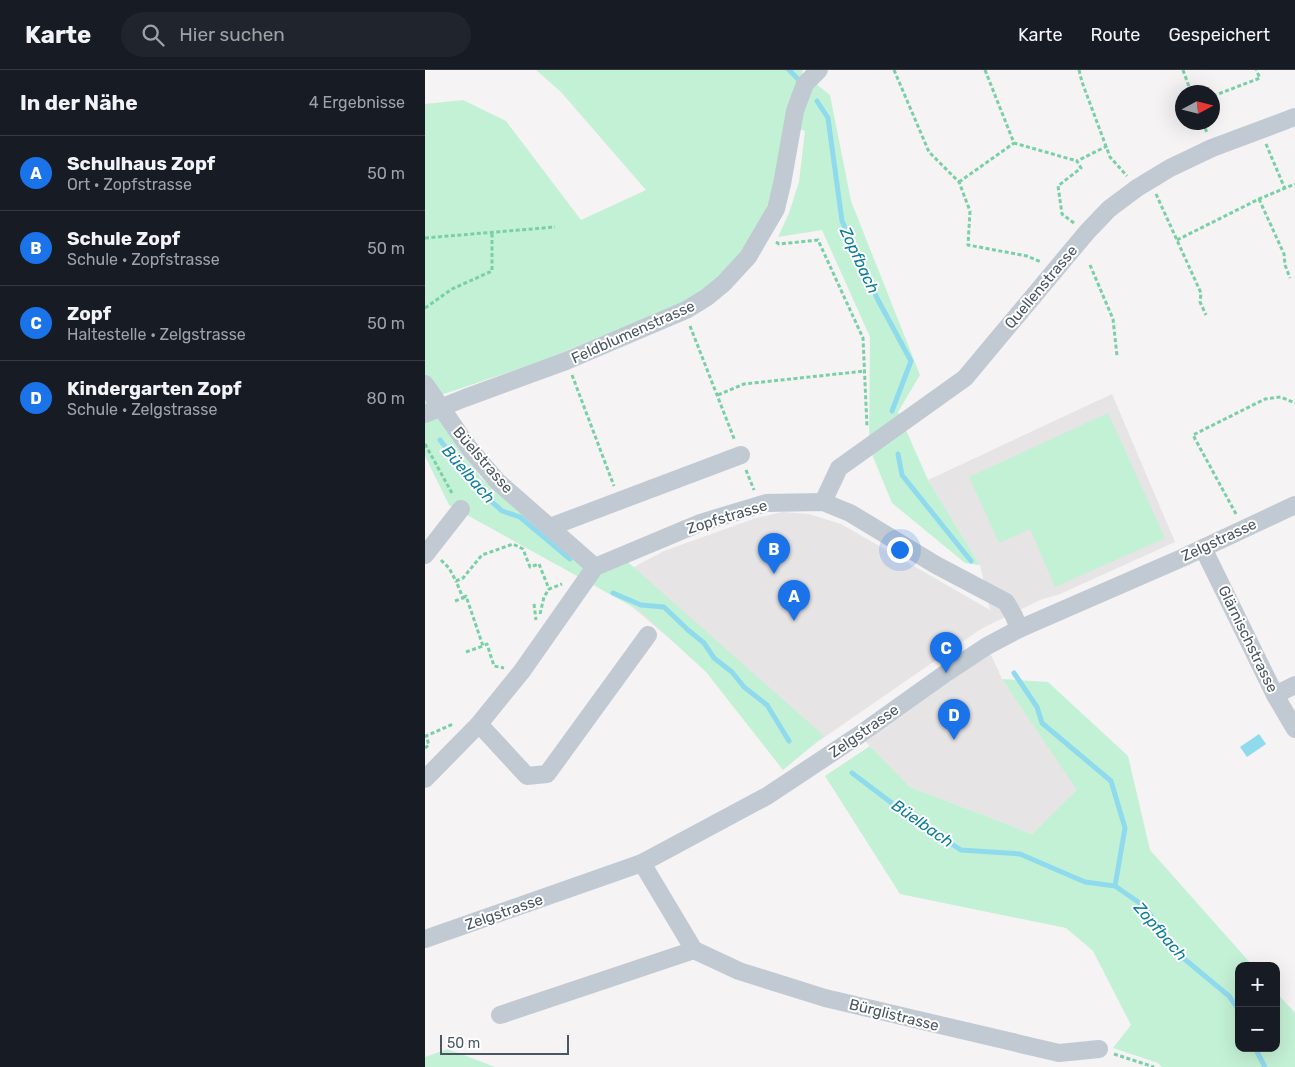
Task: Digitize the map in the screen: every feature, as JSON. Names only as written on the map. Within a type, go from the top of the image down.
[{"type":"street","name":"Feldblumenstrasse","points":[[433,412],[465,398],[566,361],[686,310],[707,298],[724,283],[748,257],[775,209],[782,184],[795,111],[805,84],[819,70]]},
{"type":"street","name":"Quellenstrasse","points":[[823,502],[839,468],[965,378],[1087,232],[1109,209],[1143,184],[1170,168],[1212,148],[1295,117]]},
{"type":"street","name":"Büelstrasse","points":[[425,384],[433,412],[469,448],[497,481],[550,527],[590,574]]},
{"type":"street","points":[[550,527],[741,455]]},
{"type":"street","name":"Zopfstrasse","points":[[590,574],[700,523],[766,503],[823,502],[850,513],[936,565],[1006,602],[1015,616],[1019,629]]},
{"type":"street","name":"Zelgstrasse","points":[[425,939],[642,863],[767,796],[987,646],[1019,629],[1203,548],[1295,505]]},
{"type":"street","points":[[432,557],[461,509]]},
{"type":"street","name":"Glärnischstrasse","points":[[1203,548],[1275,695],[1295,729]]},
{"type":"street","points":[[425,779],[479,724],[522,672],[590,574]]},
{"type":"street","points":[[479,724],[527,776],[547,774],[648,635]]},
{"type":"street","points":[[1275,695],[1295,685]]},
{"type":"street","points":[[500,1015],[694,950],[642,863]]},
{"type":"street","name":"Bürglistrasse","points":[[694,950],[739,971],[825,998],[1059,1053],[1099,1049]]},
{"type":"path","points":[[894,70],[929,152],[959,182],[970,211],[968,245],[1027,256],[1057,268]]},
{"type":"path","points":[[985,70],[1014,143]]},
{"type":"path","points":[[1079,70],[1110,157],[1143,184],[1177,240],[1201,293],[1200,302],[1206,315]]},
{"type":"path","points":[[1183,70],[1188,85]]},
{"type":"path","points":[[1220,93],[1260,78],[1256,70]]},
{"type":"path","points":[[1260,130],[1285,188]]},
{"type":"path","points":[[959,182],[1014,143]]},
{"type":"path","points":[[1014,143],[1077,161],[1107,146]]},
{"type":"path","points":[[1077,161],[1081,168],[1058,186],[1062,214],[1087,232]]},
{"type":"path","points":[[1177,240],[1259,198],[1295,184]]},
{"type":"path","points":[[1259,198],[1284,254],[1285,265],[1291,278]]},
{"type":"path","points":[[425,238],[555,227]]},
{"type":"path","points":[[425,308],[452,289],[492,271],[492,232]]},
{"type":"path","points":[[779,244],[817,240],[863,338],[869,447]]},
{"type":"path","points":[[1090,266],[1113,319],[1117,356]]},
{"type":"path","points":[[689,321],[759,505]]},
{"type":"path","points":[[569,369],[619,501]]},
{"type":"path","points":[[718,394],[744,384],[865,371]]},
{"type":"path","points":[[1237,517],[1193,435],[1265,399],[1281,397],[1295,403]]},
{"type":"path","points":[[425,444],[461,509]]},
{"type":"path","points":[[456,580],[463,578],[482,555],[513,544],[523,549],[530,568],[539,564],[549,589],[590,574]]},
{"type":"path","points":[[432,557],[443,560],[456,580],[463,598]]},
{"type":"path","points":[[455,600],[466,596],[483,646]]},
{"type":"path","points":[[534,604],[536,626]]},
{"type":"path","points":[[466,652],[487,644],[492,660]]},
{"type":"path","points":[[1099,1049],[1154,1067]]},
{"type":"shaded area","points":[[1112,394],[1175,542],[1060,594],[1040,600],[981,629],[803,752],[604,583],[664,551],[756,518],[783,512],[809,514],[841,524],[990,610],[980,565],[928,480]]},
{"type":"shaded area","points":[[987,646],[1002,679],[1078,790],[1032,834],[910,787],[859,735]]},
{"type":"green space","points":[[536,70],[803,70],[802,73],[830,95],[851,201],[920,375],[898,412],[928,480],[980,565],[965,563],[892,503],[869,447],[870,337],[822,230],[778,237],[789,213],[799,182],[805,131],[785,124],[776,182],[762,219],[729,267],[704,288],[677,305],[542,361],[426,400],[481,478],[595,567],[621,556],[824,736],[783,770],[706,672],[640,611],[449,505],[425,456],[425,104],[463,100],[506,121],[581,220],[646,190],[561,92]]},
{"type":"green space","points":[[1108,413],[1165,538],[1055,587],[1030,529],[999,543],[969,477]]},
{"type":"green space","points":[[1002,679],[1048,682],[1128,756],[1150,850],[1249,962],[1235,962],[1235,1052],[1280,1052],[1280,996],[1295,1013],[1295,1067],[1162,1067],[1158,1063],[1113,1048],[1131,1025],[1093,951],[1066,928],[900,894],[825,776],[870,746],[910,787],[1032,834],[1077,790]]},
{"type":"green space","points":[[448,1049],[495,1067],[425,1067],[425,1057]]},
{"type":"water","points":[[1259,734],[1266,744],[1247,757],[1240,747]]},
{"type":"waterway","name":"Zopfbach","points":[[789,70],[799,80]]},
{"type":"waterway","name":"Zopfbach","points":[[817,101],[828,118],[842,221],[878,300],[911,361],[892,411]]},
{"type":"waterway","name":"Büelbach","points":[[440,440],[479,490],[502,511],[520,517],[570,559]]},
{"type":"waterway","name":"Zopfbach","points":[[898,454],[902,475],[971,561]]},
{"type":"waterway","name":"Büelbach","points":[[613,593],[641,605],[664,607],[704,643],[714,658],[732,672],[744,687],[767,705],[789,741]]},
{"type":"waterway","name":"Zopfbach","points":[[1014,673],[1037,707],[1042,723],[1111,781],[1125,828],[1115,886],[1144,906],[1176,952],[1229,996],[1237,1007]]},
{"type":"waterway","name":"Büelbach","points":[[852,773],[909,816],[961,850],[1020,854],[1085,882],[1115,886]]},
{"type":"waterway","name":"Zopfbach","points":[[1257,1052],[1265,1067]]},
{"type":"place","name":"Schule Zopf","points":[[774,574]]},
{"type":"place","name":"Schulhaus Zopf","points":[[794,621]]},
{"type":"place","name":"Zopf","points":[[946,673]]},
{"type":"place","name":"Kindergarten Zopf","points":[[954,740]]}]
